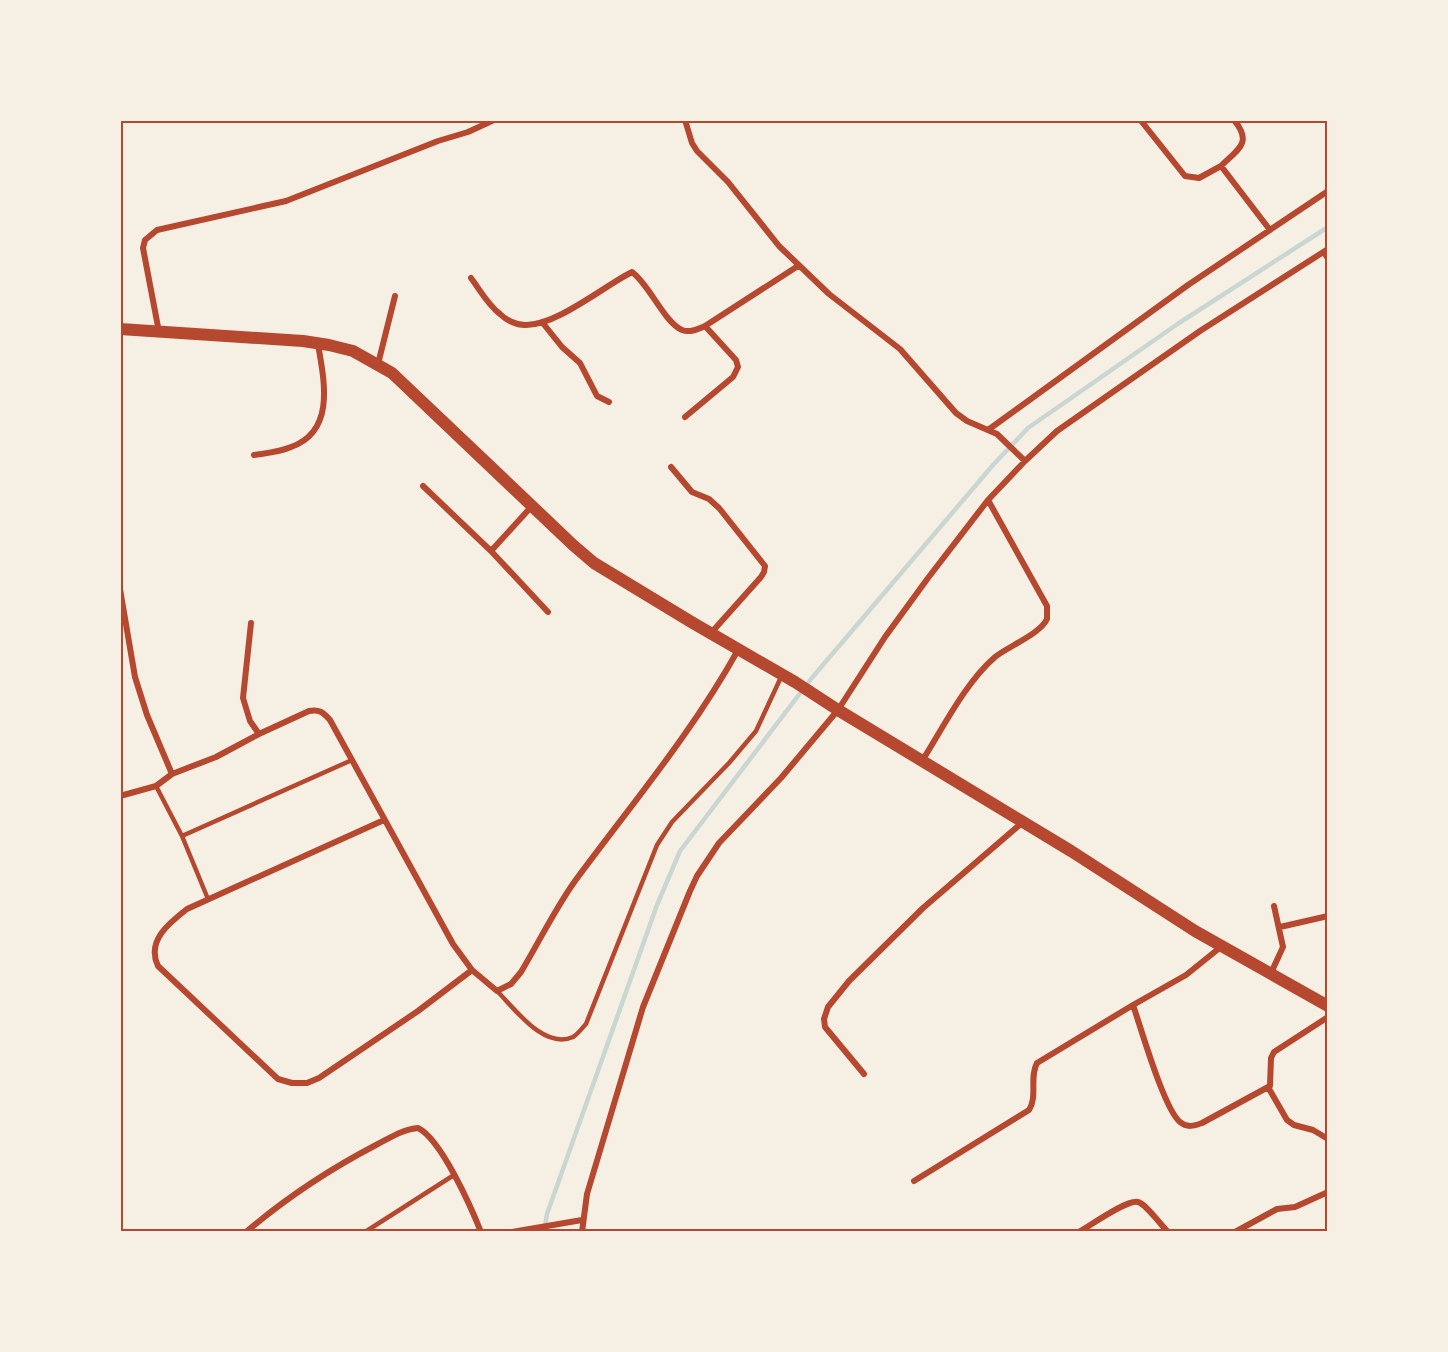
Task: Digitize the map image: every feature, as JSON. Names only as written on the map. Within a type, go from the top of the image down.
[{"type":"main road","points":[[120,329],[318,343],[353,351],[378,364],[392,373],[594,563],[782,674],[1222,946],[1328,1006]]},
{"type":"street","points":[[159,332],[143,248],[146,240],[158,230],[286,201],[494,120]]},
{"type":"street","points":[[685,120],[688,133],[697,151],[728,182],[759,223],[798,266],[836,300],[900,349],[956,413],[967,421],[997,434],[1024,458]]},
{"type":"street","points":[[1142,122],[1185,176],[1199,178],[1221,166],[1240,148],[1244,140],[1242,130],[1234,120]]},
{"type":"street","points":[[1221,166],[1270,230]]},
{"type":"street","points":[[988,430],[1188,285],[1328,191]]},
{"type":"street","points":[[582,1232],[582,1220],[605,1131],[643,1007],[697,876],[719,843],[781,778],[988,501],[1024,458],[1057,431],[1200,331],[1325,250]]},
{"type":"street","points":[[471,278],[501,316],[519,325],[527,326],[542,322],[593,297],[632,272],[672,322],[680,329],[689,331],[705,326],[798,266]]},
{"type":"street","points":[[378,364],[395,296]]},
{"type":"street","points":[[542,322],[562,347],[580,363],[597,396],[609,402]]},
{"type":"street","points":[[685,417],[732,377],[738,367],[736,360],[705,326]]},
{"type":"street","points":[[254,455],[293,447],[304,441],[316,428],[321,419],[325,397],[318,343]]},
{"type":"street","points":[[671,467],[692,492],[709,499],[719,508],[765,566],[761,577],[711,633]]},
{"type":"street","points":[[423,486],[548,612]]},
{"type":"street","points":[[922,761],[977,676],[996,657],[1039,629],[1047,619],[1047,606],[988,501]]},
{"type":"street","points":[[490,551],[532,506]]},
{"type":"street","points":[[120,589],[135,677],[147,715],[172,774]]},
{"type":"street","points":[[251,623],[243,698],[250,721],[259,734]]},
{"type":"street","points":[[120,796],[156,786],[172,774],[216,757],[259,734],[317,710],[324,713],[330,720],[453,944],[472,970],[497,991],[510,984],[521,972],[574,884],[718,687],[739,649]]},
{"type":"street","points":[[384,820],[187,909],[165,928],[158,938],[154,959],[158,966],[278,1079],[292,1083],[307,1083],[332,1070],[418,1011],[472,970]]},
{"type":"street","points":[[864,1074],[825,1027],[824,1019],[828,1007],[849,981],[922,908],[1023,822]]},
{"type":"street","points":[[1270,974],[1283,947],[1274,906]]},
{"type":"street","points":[[1280,927],[1328,916]]},
{"type":"street","points":[[914,1181],[1029,1110],[1033,1102],[1033,1073],[1037,1063],[1186,975],[1222,946]]},
{"type":"street","points":[[1133,1005],[1164,1093],[1176,1117],[1181,1122],[1192,1126],[1268,1087],[1271,1083],[1271,1058],[1274,1052],[1328,1017]]},
{"type":"street","points":[[1268,1087],[1287,1120],[1294,1125],[1313,1130],[1328,1139]]},
{"type":"street","points":[[246,1232],[311,1183],[352,1157],[411,1128],[418,1128],[426,1132],[470,1203],[481,1232]]},
{"type":"street","points":[[1235,1232],[1277,1209],[1295,1207],[1328,1192]]},
{"type":"street","points":[[1079,1232],[1134,1201],[1141,1203],[1168,1232]]},
{"type":"street","points":[[515,1231],[582,1220]]},
{"type":"lane","points":[[1325,250],[1328,260]]},
{"type":"lane","points":[[497,991],[522,1017],[545,1036],[561,1040],[575,1036],[586,1024],[657,845],[672,822],[729,763],[756,731],[782,674]]},
{"type":"lane","points":[[182,836],[352,760]]},
{"type":"lane","points":[[156,786],[182,836],[208,899]]},
{"type":"lane","points":[[365,1232],[454,1175]]},
{"type":"waterway","points":[[544,1232],[547,1214],[657,905],[680,851],[811,679],[993,465],[1028,428],[1179,323],[1328,227]]}]
